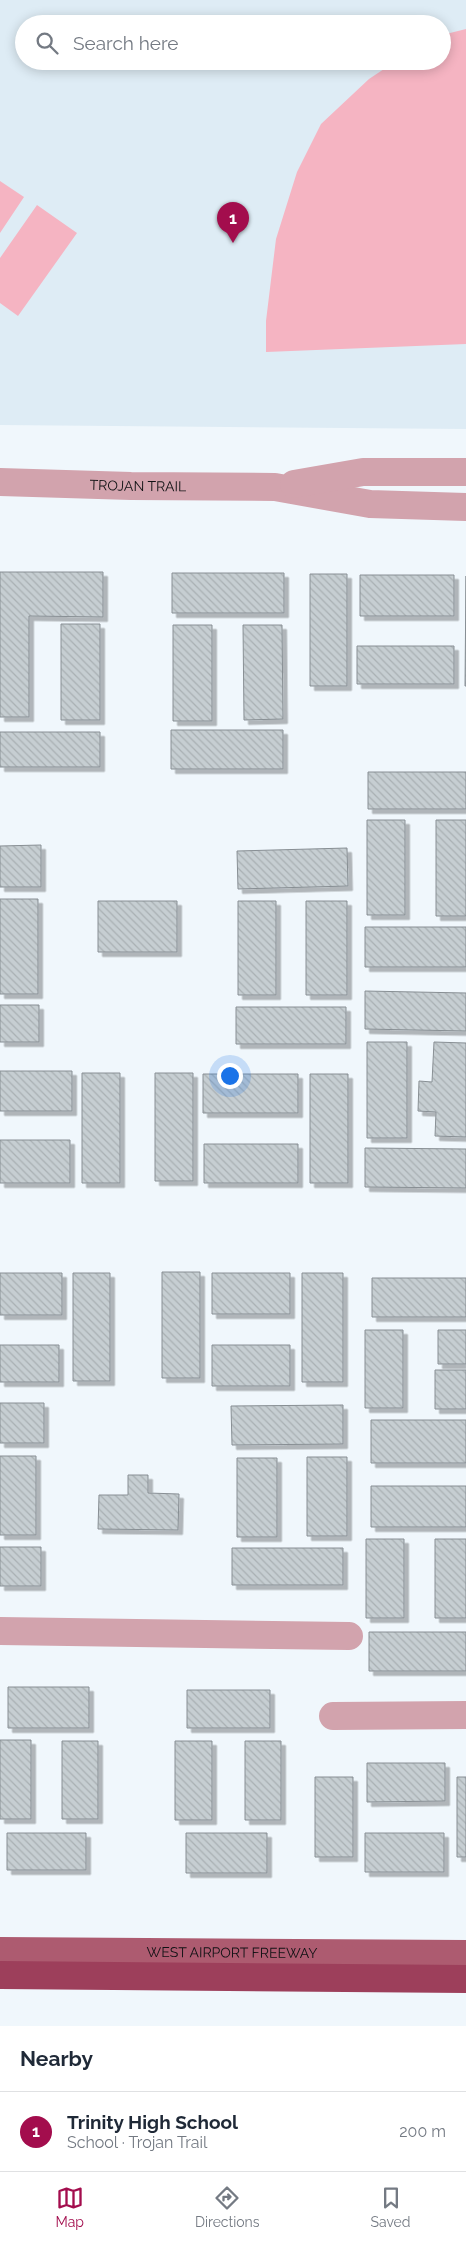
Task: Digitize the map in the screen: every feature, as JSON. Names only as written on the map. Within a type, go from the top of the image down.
[{"type":"highway","points":[[0,1975],[466,1979]]},
{"type":"main road","name":"WEST AIRPORT FREEWAY","points":[[0,1951],[466,1954]]},
{"type":"street","name":"TROJAN TRAIL","points":[[275,487],[362,472],[466,472]]},
{"type":"street","name":"TROJAN TRAIL","points":[[0,482],[131,486],[275,487],[370,504],[466,507]]},
{"type":"street","points":[[0,1631],[349,1636]]},
{"type":"street","points":[[333,1716],[466,1715]]},
{"type":"shaded area","points":[[0,0],[466,0],[466,429],[0,425]]},
{"type":"shaded area","points":[[466,29],[466,344],[266,352],[266,321],[276,239],[297,172],[321,124],[369,79],[382,70],[451,70],[451,33]]},
{"type":"shaded area","points":[[0,181],[24,197],[0,233]]},
{"type":"shaded area","points":[[37,205],[77,233],[18,316],[0,303],[0,258]]},
{"type":"building","points":[[0,572],[103,572],[103,617],[29,616],[29,717],[0,717]]},
{"type":"building","points":[[172,573],[284,573],[284,613],[172,613]]},
{"type":"building","points":[[310,574],[347,574],[347,686],[310,686]]},
{"type":"building","points":[[360,575],[454,575],[454,616],[360,616]]},
{"type":"building","points":[[466,576],[466,686],[465,686]]},
{"type":"building","points":[[61,624],[100,624],[100,720],[61,720]]},
{"type":"building","points":[[173,625],[212,625],[212,721],[173,721]]},
{"type":"building","points":[[243,625],[282,625],[283,719],[244,720]]},
{"type":"building","points":[[357,646],[454,646],[454,684],[357,684]]},
{"type":"building","points":[[171,730],[283,730],[283,769],[171,769]]},
{"type":"building","points":[[0,732],[100,732],[100,767],[0,767]]},
{"type":"building","points":[[368,772],[466,772],[466,809],[368,809]]},
{"type":"building","points":[[367,820],[405,820],[405,915],[367,915]]},
{"type":"building","points":[[436,820],[466,820],[466,916],[436,916]]},
{"type":"building","points":[[41,845],[41,887],[0,887],[0,846]]},
{"type":"building","points":[[347,848],[348,886],[238,889],[237,851]]},
{"type":"building","points":[[0,899],[38,899],[38,994],[0,994]]},
{"type":"building","points":[[98,901],[177,901],[177,952],[98,952]]},
{"type":"building","points":[[238,901],[276,901],[276,995],[238,995]]},
{"type":"building","points":[[306,901],[347,901],[347,995],[306,995]]},
{"type":"building","points":[[365,927],[466,927],[466,967],[365,967]]},
{"type":"building","points":[[365,991],[466,993],[466,1031],[365,1029]]},
{"type":"building","points":[[0,1005],[39,1005],[39,1042],[0,1042]]},
{"type":"building","points":[[236,1007],[346,1007],[346,1044],[236,1044]]},
{"type":"building","points":[[367,1042],[407,1042],[407,1138],[367,1138]]},
{"type":"building","points":[[434,1042],[466,1043],[466,1137],[435,1136],[436,1112],[418,1111],[419,1081],[432,1082]]},
{"type":"building","points":[[0,1071],[72,1071],[72,1111],[0,1111]]},
{"type":"building","points":[[82,1073],[120,1073],[120,1183],[82,1183]]},
{"type":"building","points":[[155,1073],[193,1073],[193,1181],[155,1181]]},
{"type":"building","points":[[203,1074],[298,1074],[298,1113],[203,1113]]},
{"type":"building","points":[[310,1074],[348,1074],[348,1183],[310,1183]]},
{"type":"building","points":[[0,1140],[70,1140],[70,1183],[0,1183]]},
{"type":"building","points":[[204,1144],[298,1144],[298,1183],[204,1183]]},
{"type":"building","points":[[365,1148],[466,1149],[466,1188],[365,1187]]},
{"type":"building","points":[[162,1272],[200,1272],[200,1378],[162,1378]]},
{"type":"building","points":[[0,1273],[62,1273],[62,1315],[0,1315]]},
{"type":"building","points":[[73,1273],[110,1273],[110,1381],[73,1381]]},
{"type":"building","points":[[212,1273],[290,1273],[290,1314],[212,1314]]},
{"type":"building","points":[[302,1273],[343,1273],[343,1382],[302,1382]]},
{"type":"building","points":[[372,1278],[466,1278],[466,1317],[372,1317]]},
{"type":"building","points":[[365,1330],[403,1330],[403,1408],[365,1408]]},
{"type":"building","points":[[438,1330],[466,1330],[466,1364],[438,1364]]},
{"type":"building","points":[[0,1345],[59,1345],[59,1382],[0,1382]]},
{"type":"building","points":[[212,1345],[290,1345],[290,1386],[212,1386]]},
{"type":"building","points":[[435,1370],[466,1370],[466,1409],[435,1409]]},
{"type":"building","points":[[0,1403],[44,1403],[44,1443],[0,1443]]},
{"type":"building","points":[[343,1405],[343,1444],[232,1445],[231,1406]]},
{"type":"building","points":[[371,1420],[466,1420],[466,1463],[371,1463]]},
{"type":"building","points":[[0,1456],[36,1456],[36,1535],[0,1535]]},
{"type":"building","points":[[307,1457],[347,1457],[347,1536],[307,1536]]},
{"type":"building","points":[[237,1458],[277,1458],[277,1537],[237,1537]]},
{"type":"building","points":[[128,1475],[148,1475],[148,1493],[179,1494],[178,1530],[98,1529],[99,1495],[128,1495]]},
{"type":"building","points":[[371,1486],[466,1486],[466,1527],[371,1527]]},
{"type":"building","points":[[366,1539],[404,1539],[404,1618],[366,1618]]},
{"type":"building","points":[[435,1539],[466,1539],[466,1618],[435,1618]]},
{"type":"building","points":[[0,1547],[41,1547],[41,1586],[0,1586]]},
{"type":"building","points":[[232,1548],[343,1548],[343,1585],[232,1585]]},
{"type":"building","points":[[369,1632],[466,1632],[466,1671],[369,1671]]},
{"type":"building","points":[[8,1687],[89,1687],[89,1728],[8,1728]]},
{"type":"building","points":[[187,1690],[270,1690],[270,1728],[187,1728]]},
{"type":"building","points":[[0,1740],[31,1740],[31,1819],[0,1819]]},
{"type":"building","points":[[62,1741],[98,1741],[98,1819],[62,1819]]},
{"type":"building","points":[[175,1741],[212,1741],[212,1820],[175,1820]]},
{"type":"building","points":[[245,1741],[281,1741],[281,1820],[245,1820]]},
{"type":"building","points":[[367,1763],[445,1763],[445,1801],[367,1802]]},
{"type":"building","points":[[315,1777],[353,1777],[353,1857],[315,1857]]},
{"type":"building","points":[[457,1777],[466,1777],[466,1857],[457,1857]]},
{"type":"building","points":[[7,1833],[86,1833],[86,1870],[7,1870]]},
{"type":"building","points":[[186,1833],[267,1833],[267,1873],[186,1873]]},
{"type":"building","points":[[365,1833],[444,1833],[444,1872],[365,1872]]},
{"type":"place","name":"Trinity High School","points":[[233,243]]}]
